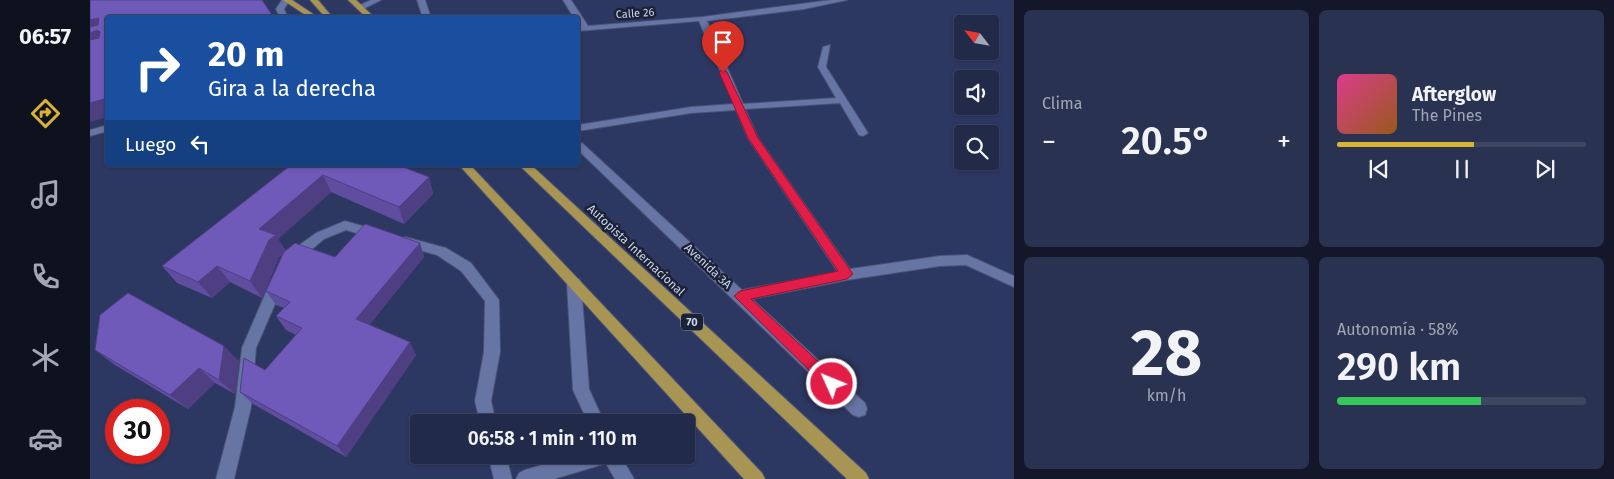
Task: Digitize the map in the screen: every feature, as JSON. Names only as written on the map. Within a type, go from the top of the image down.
[{"type":"main road","points":[[286,0],[311,15]]},
{"type":"main road","points":[[314,0],[327,15]]},
{"type":"main road","points":[[352,0],[359,4],[369,15]]},
{"type":"main road","points":[[466,167],[756,479]]},
{"type":"main road","name":"Autopista Internacional","points":[[526,167],[860,479]]},
{"type":"street","points":[[283,15],[280,9],[286,0]]},
{"type":"street","points":[[359,4],[377,0]]},
{"type":"street","points":[[421,0],[425,15]]},
{"type":"street","points":[[567,0],[574,15]]},
{"type":"street","points":[[794,0],[804,7]]},
{"type":"street","name":"Calle 26","points":[[581,28],[702,19],[804,7],[843,0]]},
{"type":"street","points":[[702,19],[753,138],[847,274]]},
{"type":"street","points":[[827,47],[822,67],[863,134]]},
{"type":"street","points":[[580,128],[692,110],[843,100]]},
{"type":"street","points":[[90,132],[105,129]]},
{"type":"street","name":"Avenida 3A","points":[[580,148],[859,409]]},
{"type":"street","points":[[225,479],[243,407],[249,348],[286,262],[320,236],[345,225],[441,251],[466,267],[492,300],[492,352],[483,401],[486,414]]},
{"type":"street","points":[[740,296],[847,274],[940,261],[967,260],[1014,282]]},
{"type":"street","points":[[574,283],[581,390],[592,414]]},
{"type":"street","points":[[499,464],[503,479]]},
{"type":"street","points":[[525,479],[574,464]]},
{"type":"street","points":[[616,464],[625,479]]},
{"type":"building","points":[[90,0],[262,0],[272,15],[105,15],[105,99],[90,103],[90,40],[99,38],[100,32],[97,30],[90,33],[90,27],[98,25],[99,18],[90,20]]},
{"type":"building","points":[[288,167],[403,167],[429,177],[399,207],[323,175],[259,229],[276,235],[269,240],[250,281],[217,266],[198,282],[162,266]]},
{"type":"building","points":[[365,224],[420,243],[356,319],[410,342],[337,446],[240,392],[244,358],[265,370],[302,328],[276,316],[290,302],[266,291],[284,252],[295,243],[335,257]]},
{"type":"building","points":[[128,293],[224,346],[219,380],[199,368],[170,395],[95,350],[100,315]]},
{"type":"route","points":[[723,72],[753,138],[847,274],[740,296],[832,384]]}]
